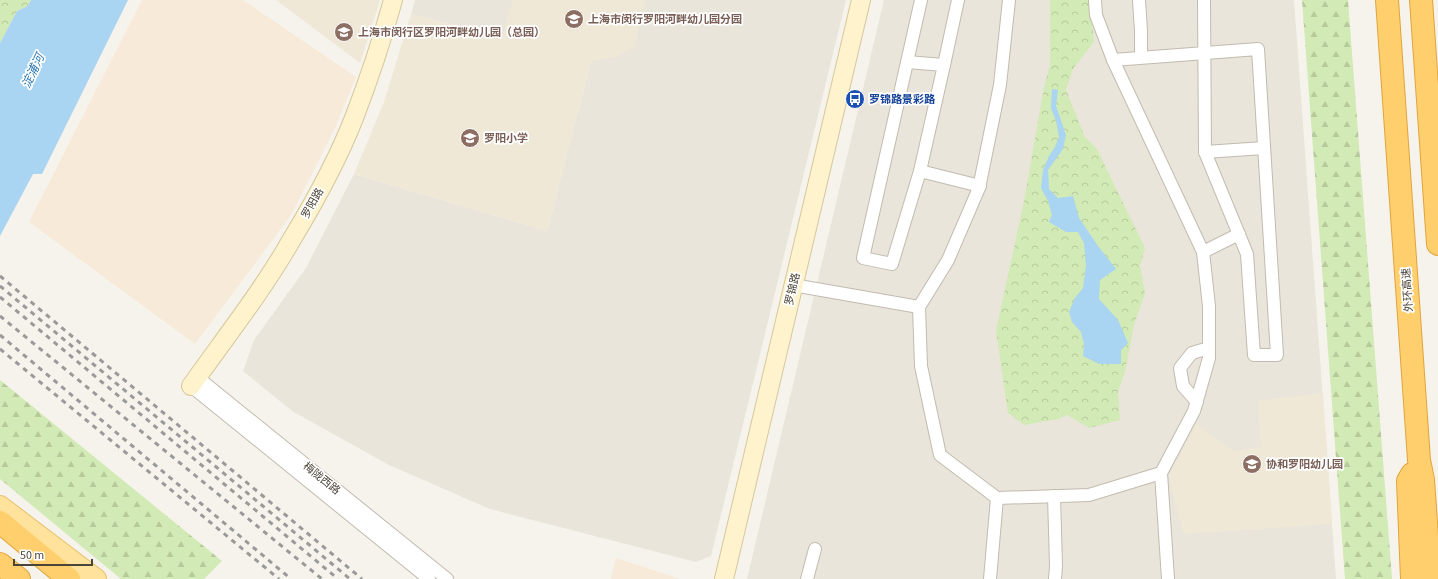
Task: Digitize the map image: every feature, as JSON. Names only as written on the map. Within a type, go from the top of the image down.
[{"type":"highway","name":"外环高速","points":[[1387,0],[1419,460],[1423,480],[1430,579]]},
{"type":"highway","points":[[1421,0],[1438,244]]},
{"type":"highway","points":[[1412,579],[1408,481],[1419,460]]},
{"type":"highway","points":[[0,522],[69,579]]},
{"type":"highway","points":[[0,539],[38,576]]},
{"type":"highway","points":[[0,564],[38,576]]},
{"type":"main road","points":[[0,506],[96,579]]},
{"type":"street","name":"罗阳路","points":[[194,381],[292,240],[321,188],[354,119],[383,37],[393,0]]},
{"type":"street","name":"罗锦路","points":[[724,579],[861,0]]},
{"type":"street","points":[[922,0],[863,258],[892,264],[920,171],[958,0]]},
{"type":"street","points":[[1009,0],[1000,85],[980,186],[948,260],[919,307],[921,366],[940,455],[997,498],[1089,495],[1161,473]]},
{"type":"street","points":[[1095,0],[1096,15],[1113,60],[1203,252],[1209,306],[1209,358],[1194,411],[1161,473],[1168,579]]},
{"type":"street","points":[[1138,0],[1141,31],[1141,57]]},
{"type":"street","points":[[1113,60],[1141,57],[1204,53],[1258,49],[1277,355],[1254,355],[1248,254],[1206,152],[1204,53],[1204,0]]},
{"type":"street","points":[[907,62],[944,65]]},
{"type":"street","points":[[1206,152],[1264,148]]},
{"type":"street","points":[[920,171],[980,186]]},
{"type":"street","points":[[1203,252],[1239,234]]},
{"type":"street","points":[[793,285],[919,307]]},
{"type":"street","points":[[1197,402],[1183,386],[1180,368],[1192,353],[1209,348]]},
{"type":"street","name":"梅陇西路","points":[[194,381],[331,492],[446,579]]},
{"type":"street","name":"梅陇西路","points":[[331,492],[429,579]]},
{"type":"street","points":[[1054,496],[1055,579]]},
{"type":"street","points":[[990,579],[997,498]]},
{"type":"street","points":[[807,579],[815,549]]},
{"type":"shaded area","points":[[142,0],[243,0],[356,77],[335,128],[291,215],[195,344],[29,222]]},
{"type":"shaded area","name":"上海市闵行区罗阳河畔幼儿园（总园）","points":[[276,0],[380,0],[360,63]]},
{"type":"shaded area","points":[[415,0],[846,0],[711,556],[696,562],[490,509],[389,465],[292,411],[243,371],[254,340],[306,268],[354,174],[547,231],[591,61],[411,14]]},
{"type":"shaded area","name":"罗阳小学","points":[[513,0],[645,0],[634,47],[616,57],[591,61],[547,231],[354,174],[384,102],[411,14],[502,38]]},
{"type":"shaded area","points":[[884,0],[1294,0],[1336,579],[747,579]]},
{"type":"shaded area","name":"协和罗阳幼儿园","points":[[1323,393],[1332,524],[1183,534],[1169,477],[1196,424],[1233,451],[1261,447],[1258,401]]},
{"type":"shaded area","points":[[616,558],[680,579],[611,579]]},
{"type":"green space","points":[[0,0],[31,0],[28,6],[17,11],[0,43]]},
{"type":"green space","points":[[1050,0],[1090,0],[1094,42],[1073,69],[1066,90],[1085,137],[1097,149],[1145,248],[1140,266],[1145,293],[1134,325],[1125,372],[1118,392],[1120,420],[1089,428],[1067,415],[1058,419],[1024,425],[1008,413],[996,331],[1024,201],[1044,87],[1050,66]]},
{"type":"green space","points":[[1302,0],[1348,0],[1392,579],[1345,579]]},
{"type":"green space","points":[[0,380],[222,561],[204,579],[121,579],[0,479]]},
{"type":"water","name":"淀浦河","points":[[31,0],[128,0],[42,174],[33,174],[0,236],[0,43],[17,11],[28,6]]},
{"type":"water","points":[[1052,89],[1058,90],[1056,106],[1066,135],[1063,149],[1048,170],[1049,189],[1058,198],[1073,196],[1079,218],[1116,269],[1100,280],[1099,299],[1118,320],[1128,343],[1121,350],[1121,364],[1099,364],[1083,356],[1084,344],[1081,332],[1072,322],[1069,312],[1075,298],[1083,288],[1086,265],[1084,243],[1078,232],[1066,232],[1049,222],[1052,215],[1048,201],[1041,188],[1043,170],[1059,137],[1056,121],[1051,108]]},
{"type":"railway","points":[[0,276],[362,579]]},
{"type":"railway","points":[[0,286],[350,579]]},
{"type":"railway","points":[[0,297],[338,579]]},
{"type":"railway","points":[[0,316],[322,579]]},
{"type":"railway","points":[[0,335],[291,579]]},
{"type":"railway","points":[[0,349],[279,579]]},
{"type":"place","name":"上海市闵行罗阳河畔幼儿园分园","points":[[574,19]]},
{"type":"place","name":"上海市闵行区罗阳河畔幼儿园（总园）","points":[[344,32]]},
{"type":"place","name":"罗锦路景彩路","points":[[855,99]]},
{"type":"place","name":"罗阳小学","points":[[470,138]]},
{"type":"place","name":"协和罗阳幼儿园","points":[[1252,464]]}]
